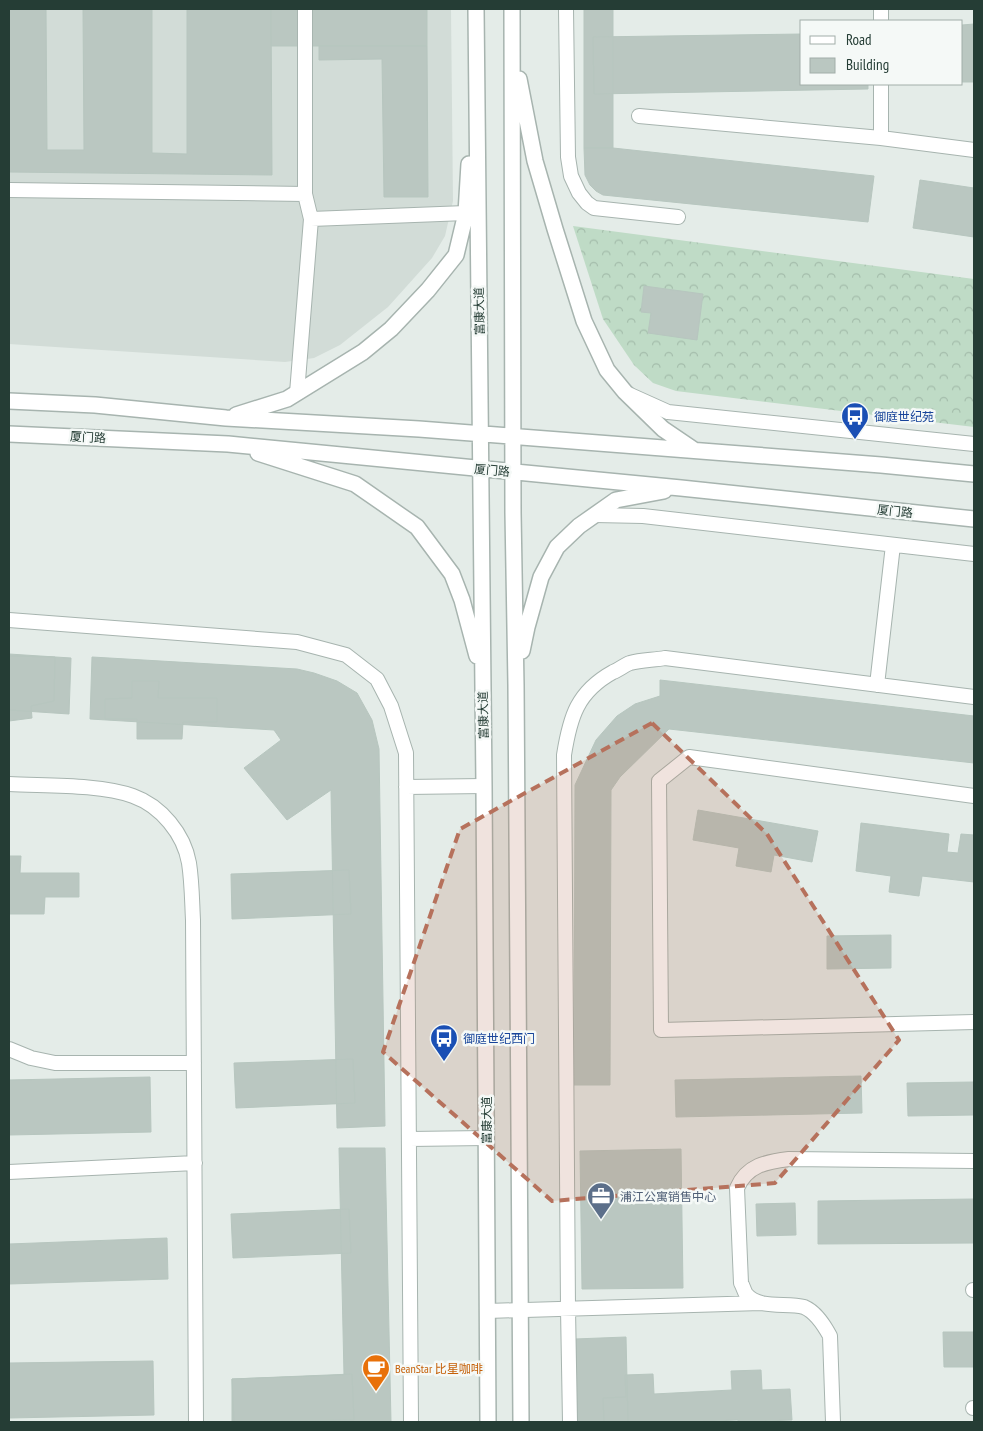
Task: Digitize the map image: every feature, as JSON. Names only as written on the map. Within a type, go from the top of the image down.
[{"type":"street","name":"富康大道","points":[[476,9],[488,1422]]},
{"type":"street","points":[[512,9],[513,472],[521,1422]]},
{"type":"street","points":[[512,45],[535,161],[584,321],[607,370],[625,392],[663,429],[696,451]]},
{"type":"street","points":[[226,418],[287,399],[362,352],[391,329],[428,290],[456,254],[466,214],[477,48]]},
{"type":"street","points":[[9,401],[95,405],[226,418],[514,436],[974,474]]},
{"type":"street","name":"厦门路","points":[[9,434],[228,444],[681,488],[974,520]]},
{"type":"street","points":[[228,444],[355,484],[417,527],[452,574],[462,600],[483,680]]},
{"type":"street","points":[[516,685],[527,627],[541,576],[557,547],[578,526],[616,500],[681,488]]},
{"type":"lane","points":[[297,393],[311,219],[305,194],[305,9]]},
{"type":"lane","points":[[566,9],[566,139],[572,176],[579,192],[587,203],[594,208],[678,217]]},
{"type":"lane","points":[[881,85],[881,138]]},
{"type":"lane","points":[[639,116],[881,138],[974,150]]},
{"type":"lane","points":[[9,190],[305,194]]},
{"type":"lane","points":[[311,219],[466,214]]},
{"type":"lane","points":[[625,392],[668,412],[974,444]]},
{"type":"lane","points":[[595,515],[643,516],[974,554]]},
{"type":"lane","points":[[877,685],[893,545]]},
{"type":"lane","points":[[9,620],[297,642],[346,655],[377,679],[392,706],[406,753],[412,1422]]},
{"type":"lane","points":[[570,1422],[564,755],[569,725],[576,706],[591,686],[608,675],[631,663],[665,658],[974,697]]},
{"type":"lane","points":[[974,796],[689,757],[659,782],[660,1030],[974,1022]]},
{"type":"lane","points":[[9,784],[102,789],[134,796],[164,814],[180,836],[189,863],[193,920],[196,1422]]},
{"type":"lane","points":[[406,787],[484,786]]},
{"type":"lane","points":[[9,1049],[31,1058],[55,1063],[194,1063]]},
{"type":"lane","points":[[409,1139],[486,1138]]},
{"type":"lane","points":[[764,1303],[746,1294],[741,1283],[737,1188],[746,1173],[769,1162],[789,1159],[974,1161]]},
{"type":"lane","points":[[9,1172],[195,1162]]},
{"type":"lane","points":[[487,1311],[764,1303],[804,1307],[816,1316],[830,1336],[833,1422]]},
{"type":"highlighted area","points":[[652,723],[767,834],[899,1040],[775,1183],[552,1201],[383,1052],[460,829]]},
{"type":"shaded area","points":[[9,9],[451,9],[453,201],[445,236],[432,258],[388,307],[340,345],[314,358],[285,362],[9,344]]},
{"type":"green space","points":[[573,226],[974,279],[974,427],[676,391],[653,383],[634,365],[603,319]]},
{"type":"building","points":[[9,9],[46,9],[47,150],[84,150],[83,9],[152,9],[152,153],[187,154],[187,9],[271,9],[272,175],[9,172]]},
{"type":"building","points":[[271,9],[427,9],[427,46],[271,46]]},
{"type":"building","points":[[584,9],[613,9],[613,148],[584,148]]},
{"type":"building","points":[[974,24],[974,82],[963,82],[963,25]]},
{"type":"building","points":[[800,34],[800,85],[868,85],[868,89],[594,94],[593,37]]},
{"type":"building","points":[[319,46],[427,46],[428,197],[384,197],[382,59],[319,60]]},
{"type":"building","points":[[584,148],[613,148],[874,176],[868,222],[603,195],[590,185],[585,175]]},
{"type":"building","points":[[920,180],[974,188],[974,237],[913,228]]},
{"type":"building","points":[[644,286],[703,294],[697,340],[648,333],[651,313],[641,312]]},
{"type":"building","points":[[9,654],[71,658],[69,714],[9,710]]},
{"type":"building","points":[[9,656],[55,657],[54,701],[31,706],[32,718],[9,721]]},
{"type":"building","points":[[92,657],[297,669],[337,681],[357,693],[372,720],[379,749],[385,1126],[337,1128],[331,790],[287,820],[244,768],[281,740],[274,730],[90,719]]},
{"type":"building","points":[[660,680],[974,716],[974,763],[669,729],[620,777],[611,790],[610,1085],[574,1085],[575,785],[596,740],[617,716],[635,704],[660,696]]},
{"type":"building","points":[[132,681],[159,681],[158,698],[217,698],[217,722],[183,722],[182,739],[137,739],[137,719],[105,719],[105,699],[132,698]]},
{"type":"building","points":[[698,810],[818,831],[812,862],[774,855],[771,872],[736,866],[739,848],[693,840]]},
{"type":"building","points":[[861,823],[949,834],[947,852],[958,853],[961,834],[974,835],[974,882],[922,876],[919,896],[889,892],[891,876],[856,871]]},
{"type":"building","points":[[9,856],[21,856],[20,873],[79,873],[79,897],[45,897],[44,914],[9,914]]},
{"type":"building","points":[[349,870],[351,914],[232,919],[231,874]]},
{"type":"building","points":[[891,935],[891,968],[827,969],[827,936]]},
{"type":"building","points":[[353,1059],[355,1103],[236,1108],[234,1063]]},
{"type":"building","points":[[861,1076],[862,1113],[676,1117],[675,1080]]},
{"type":"building","points":[[150,1077],[151,1132],[9,1135],[9,1080]]},
{"type":"building","points":[[974,1082],[974,1115],[908,1116],[907,1083]]},
{"type":"building","points":[[339,1148],[385,1148],[391,1422],[232,1422],[232,1379],[344,1375]]},
{"type":"building","points":[[681,1149],[683,1288],[582,1289],[580,1151]]},
{"type":"building","points":[[974,1199],[974,1243],[818,1244],[818,1201]]},
{"type":"building","points":[[795,1203],[796,1235],[757,1236],[756,1204]]},
{"type":"building","points":[[349,1209],[351,1253],[233,1258],[231,1214]]},
{"type":"building","points":[[167,1238],[168,1279],[9,1284],[9,1244]]},
{"type":"building","points":[[943,1332],[974,1332],[974,1367],[944,1367]]},
{"type":"building","points":[[626,1337],[628,1422],[577,1422],[575,1339]]},
{"type":"building","points":[[153,1361],[154,1415],[9,1418],[9,1363]]},
{"type":"building","points":[[761,1370],[762,1390],[790,1389],[792,1420],[765,1422],[738,1422],[738,1420],[604,1422],[603,1398],[626,1397],[625,1375],[653,1374],[654,1394],[732,1390],[731,1371]]},
{"type":"building","points":[[352,1374],[354,1420],[234,1422],[232,1379]]},
{"type":"place","name":"御庭世纪苑","points":[[855,440]]},
{"type":"place","name":"御庭世纪西门","points":[[444,1062]]},
{"type":"place","name":"浦江公寓销售中心","points":[[601,1220]]},
{"type":"place","name":"BeanStar 比星咖啡","points":[[376,1392]]}]
